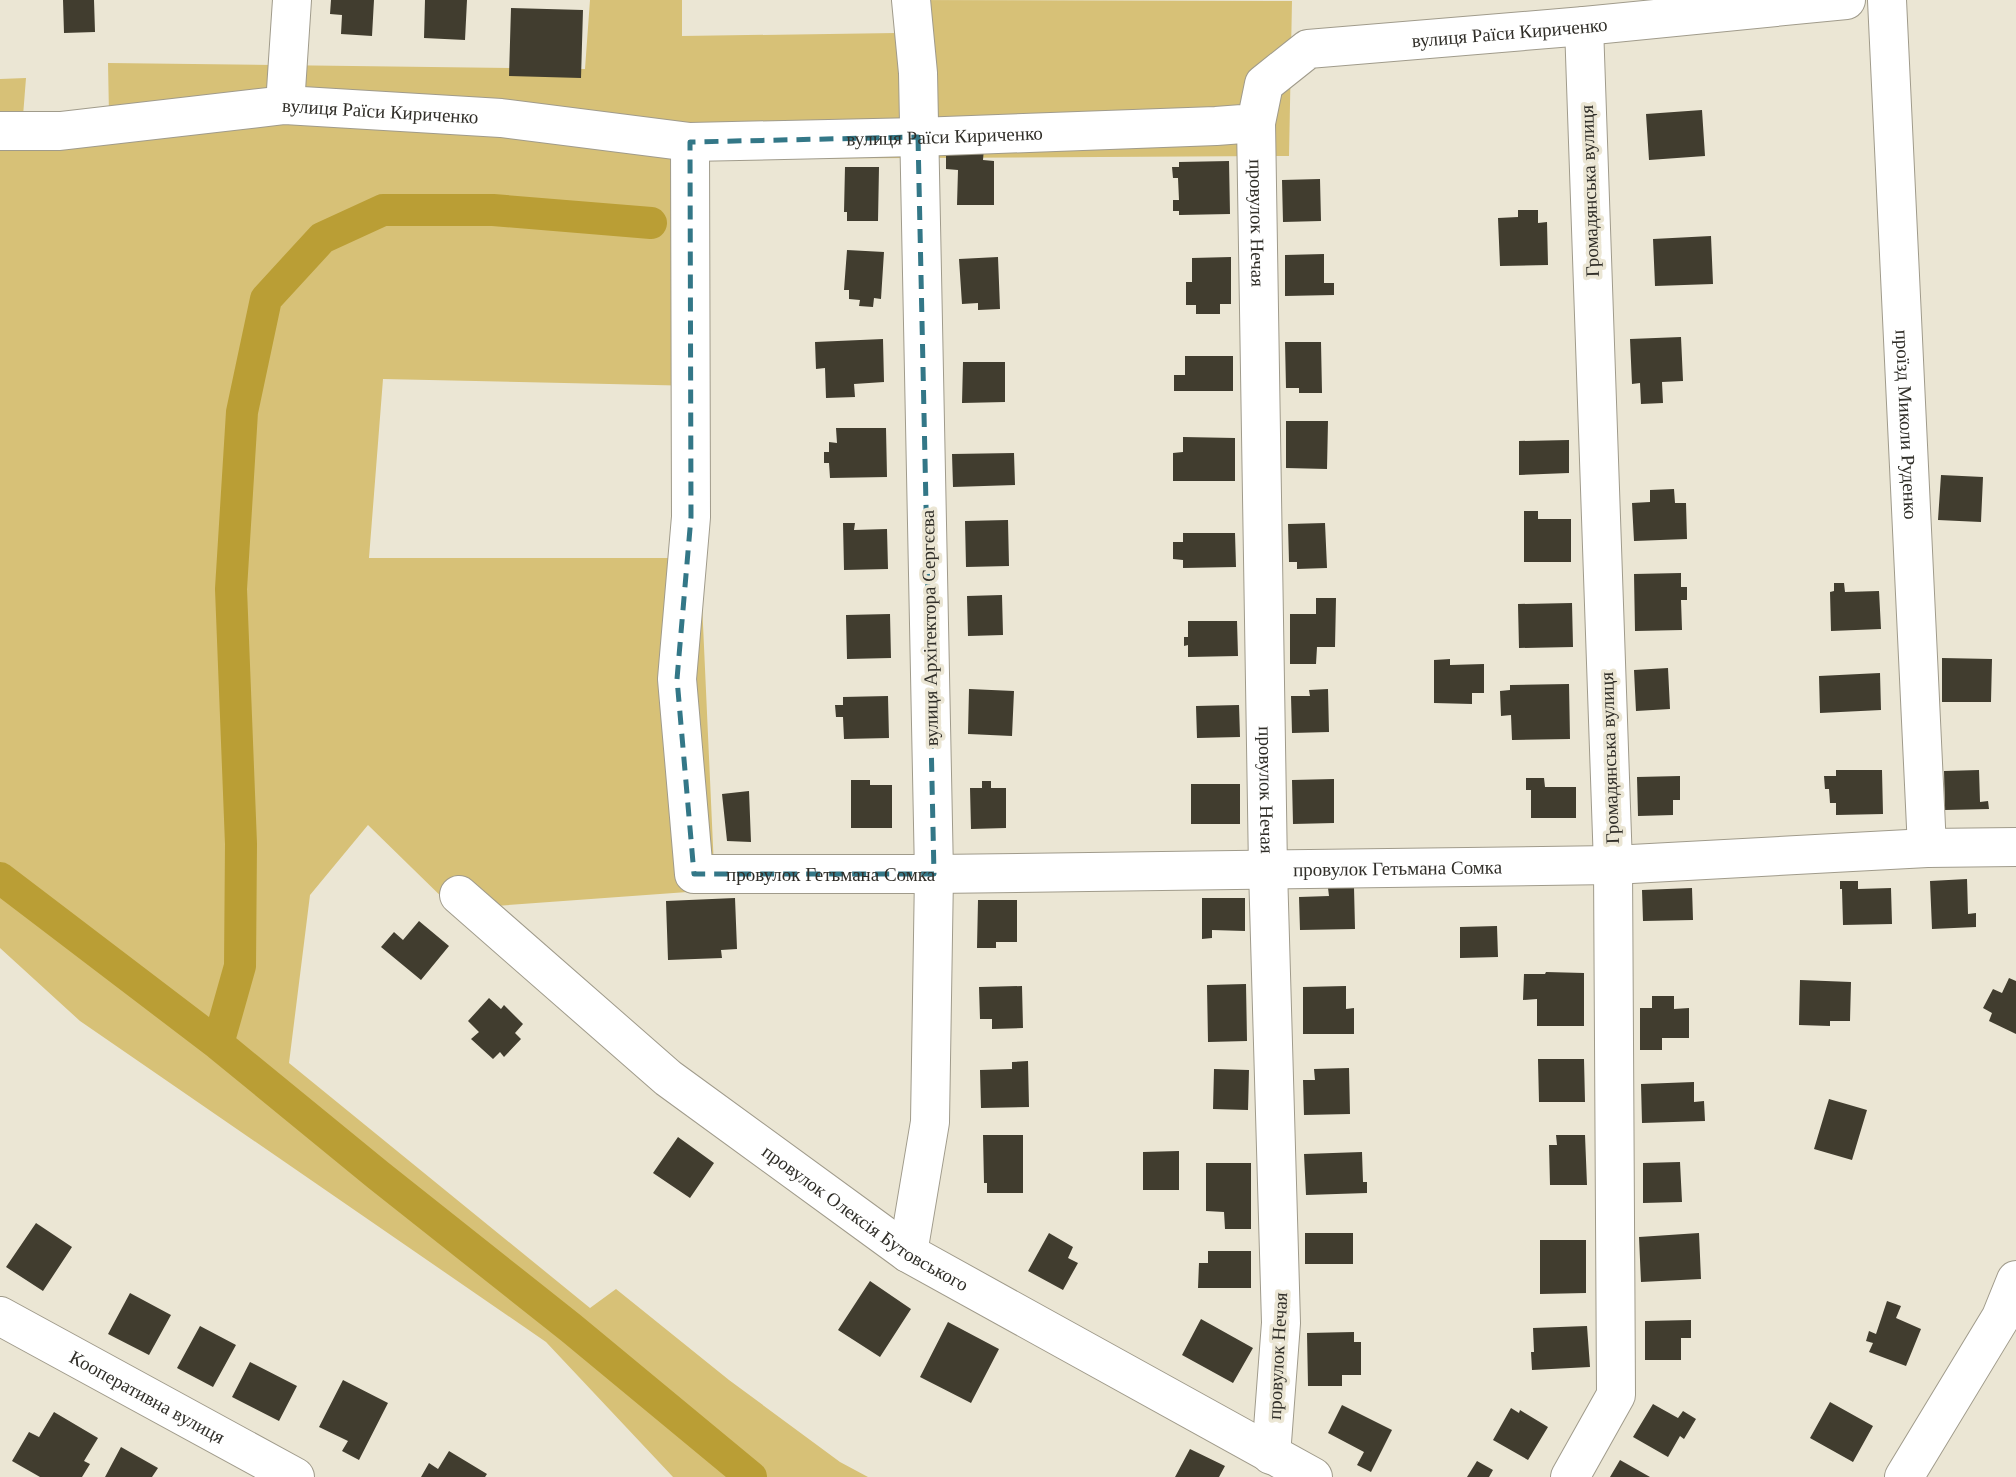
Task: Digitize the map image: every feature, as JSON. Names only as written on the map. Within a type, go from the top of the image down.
[{"type":"street","points":[[285,105],[292,0]]},
{"type":"street","name":"вулиця Архітектора Сергєєва","points":[[908,1254],[930,1122],[934,874],[918,73],[911,0]]},
{"type":"street","name":"вулиця Раїси Кириченко","points":[[0,131],[60,131],[285,105],[501,118],[690,142],[918,137],[1256,123],[1264,84],[1308,49],[1584,26],[1846,0]]},
{"type":"street","name":"проїзд Миколи Руденко","points":[[1887,0],[1927,848]]},
{"type":"street","name":"Громадянська вулиця","points":[[1570,1477],[1616,1395],[1613,866],[1584,26]]},
{"type":"street","name":"провулок Нечая","points":[[1256,123],[1268,869],[1281,1323],[1271,1455]]},
{"type":"street","name":"провулок Гетьмана Сомка","points":[[690,142],[691,517],[677,679],[694,874],[1613,866],[1927,848],[2016,847]]},
{"type":"street","name":"провулок Олексія Бутовського","points":[[459,895],[668,1078],[908,1254],[1313,1477]]},
{"type":"street","points":[[1904,1477],[2001,1317],[2016,1280]]},
{"type":"street","name":"Кооперативна вулиця","points":[[0,1316],[295,1477]]},
{"type":"highlighted area","points":[[918,137],[934,874],[694,874],[677,679],[691,517],[690,142]]},
{"type":"shaded area","points":[[590,0],[682,0],[682,36],[896,33],[901,0],[1292,1],[1289,156],[706,159],[699,386],[383,379],[369,558],[700,558],[715,890],[454,909],[368,825],[310,895],[289,1063],[590,1308],[616,1289],[729,1380],[840,1462],[868,1477],[673,1477],[546,1342],[80,1021],[0,948],[0,79],[26,78],[23,116],[109,115],[108,63],[585,69]]},
{"type":"building","points":[[63,0],[94,0],[95,32],[64,33]]},
{"type":"building","points":[[331,0],[374,0],[372,36],[341,34],[342,15],[330,14]]},
{"type":"building","points":[[425,0],[467,0],[465,40],[424,38]]},
{"type":"building","points":[[511,8],[583,10],[581,78],[509,76]]},
{"type":"building","points":[[1702,110],[1705,156],[1649,160],[1646,114]]},
{"type":"building","points":[[946,147],[984,148],[983,160],[994,161],[994,205],[957,205],[958,170],[946,169]]},
{"type":"building","points":[[1229,161],[1230,214],[1179,215],[1179,211],[1173,211],[1173,200],[1179,200],[1178,178],[1173,178],[1172,167],[1179,167],[1179,162]]},
{"type":"building","points":[[845,167],[879,167],[878,221],[847,221],[847,212],[844,212]]},
{"type":"building","points":[[1320,179],[1321,221],[1283,222],[1282,180]]},
{"type":"building","points":[[1518,210],[1538,210],[1538,223],[1547,222],[1548,265],[1500,266],[1498,218],[1518,217]]},
{"type":"building","points":[[1711,236],[1713,284],[1655,286],[1653,239]]},
{"type":"building","points":[[847,250],[884,252],[881,299],[874,298],[873,307],[859,306],[860,300],[849,299],[849,290],[844,290]]},
{"type":"building","points":[[1324,254],[1324,283],[1334,283],[1334,295],[1285,296],[1285,255]]},
{"type":"building","points":[[998,257],[1000,309],[978,310],[978,303],[962,304],[959,259]]},
{"type":"building","points":[[1231,257],[1231,304],[1220,304],[1220,314],[1196,314],[1196,305],[1186,305],[1186,282],[1192,282],[1192,258]]},
{"type":"building","points":[[1681,337],[1683,381],[1662,382],[1663,403],[1641,404],[1640,383],[1632,384],[1630,339]]},
{"type":"building","points":[[883,339],[884,382],[854,384],[855,397],[826,398],[825,368],[816,369],[815,342]]},
{"type":"building","points":[[1285,342],[1321,342],[1322,393],[1299,393],[1299,388],[1286,388]]},
{"type":"building","points":[[1185,356],[1233,356],[1233,391],[1174,391],[1174,375],[1185,375]]},
{"type":"building","points":[[963,362],[1005,362],[1005,402],[962,403]]},
{"type":"building","points":[[1286,421],[1328,421],[1327,469],[1286,468]]},
{"type":"building","points":[[836,428],[886,428],[887,477],[830,478],[829,463],[824,463],[824,452],[829,452],[829,442],[837,443]]},
{"type":"building","points":[[1183,437],[1235,438],[1235,481],[1173,481],[1173,453],[1183,452]]},
{"type":"building","points":[[1569,440],[1569,473],[1519,475],[1519,441]]},
{"type":"building","points":[[1014,453],[1015,485],[953,487],[952,454]]},
{"type":"building","points":[[1941,475],[1983,477],[1981,522],[1938,520]]},
{"type":"building","points":[[1674,489],[1675,503],[1686,503],[1687,539],[1634,541],[1632,503],[1650,502],[1650,490]]},
{"type":"building","points":[[1524,511],[1538,511],[1538,519],[1571,519],[1571,562],[1524,562]]},
{"type":"building","points":[[1008,520],[1009,566],[966,567],[965,521]]},
{"type":"building","points":[[843,523],[855,523],[854,530],[887,529],[888,569],[844,570]]},
{"type":"building","points":[[1325,523],[1327,568],[1297,569],[1297,562],[1289,562],[1288,524]]},
{"type":"building","points":[[1183,533],[1235,533],[1236,567],[1183,568],[1183,560],[1173,559],[1173,542],[1183,542]]},
{"type":"building","points":[[1681,573],[1681,587],[1687,587],[1687,600],[1681,600],[1682,630],[1635,631],[1634,574]]},
{"type":"building","points":[[1834,583],[1844,583],[1845,592],[1879,591],[1881,629],[1831,631],[1830,592],[1834,591]]},
{"type":"building","points":[[1002,595],[1003,635],[968,636],[967,596]]},
{"type":"building","points":[[1316,598],[1336,598],[1335,647],[1317,647],[1316,664],[1290,664],[1290,614],[1316,614]]},
{"type":"building","points":[[1572,603],[1573,647],[1519,648],[1518,604]]},
{"type":"building","points":[[890,614],[891,658],[847,659],[846,615]]},
{"type":"building","points":[[1188,621],[1237,621],[1238,656],[1188,657],[1188,645],[1184,646],[1184,637],[1188,637]]},
{"type":"building","points":[[1942,658],[1992,659],[1991,702],[1942,702]]},
{"type":"building","points":[[1450,659],[1450,665],[1484,664],[1484,693],[1472,693],[1472,704],[1434,703],[1434,660]]},
{"type":"building","points":[[1668,668],[1670,709],[1636,711],[1634,670]]},
{"type":"building","points":[[1880,673],[1881,710],[1820,713],[1819,676]]},
{"type":"building","points":[[1569,684],[1570,739],[1512,740],[1511,715],[1501,716],[1500,691],[1510,690],[1510,685]]},
{"type":"building","points":[[969,689],[1014,691],[1012,736],[968,734]]},
{"type":"building","points":[[1328,689],[1329,732],[1292,733],[1291,696],[1310,696],[1309,690]]},
{"type":"building","points":[[888,696],[889,738],[844,739],[843,717],[836,717],[835,705],[843,705],[843,697]]},
{"type":"building","points":[[1239,705],[1240,737],[1197,738],[1196,706]]},
{"type":"building","points":[[1836,770],[1882,770],[1883,814],[1836,815],[1836,803],[1830,803],[1824,776],[1836,776]]},
{"type":"building","points":[[1979,770],[1980,802],[1988,801],[1989,809],[1945,810],[1944,771]]},
{"type":"building","points":[[1680,776],[1680,800],[1673,800],[1673,815],[1638,816],[1637,777]]},
{"type":"building","points":[[1526,778],[1544,778],[1545,787],[1576,787],[1576,818],[1531,818],[1531,790],[1526,790]]},
{"type":"building","points":[[1334,779],[1334,823],[1293,824],[1292,780]]},
{"type":"building","points":[[851,780],[870,780],[870,785],[892,785],[892,828],[851,828]]},
{"type":"building","points":[[982,781],[991,781],[991,788],[1006,788],[1006,828],[971,829],[970,788],[982,788]]},
{"type":"building","points":[[1191,784],[1240,784],[1240,824],[1191,824]]},
{"type":"building","points":[[749,791],[751,842],[727,841],[722,794]]},
{"type":"building","points":[[1967,879],[1968,914],[1976,913],[1976,927],[1932,929],[1930,881]]},
{"type":"building","points":[[1840,881],[1858,881],[1858,889],[1891,888],[1892,924],[1843,925]]},
{"type":"building","points":[[1354,887],[1355,929],[1300,930],[1299,897],[1329,896],[1328,888]]},
{"type":"building","points":[[1692,888],[1693,920],[1643,921],[1642,890]]},
{"type":"building","points":[[735,898],[737,949],[721,950],[722,958],[668,960],[666,901]]},
{"type":"building","points":[[1202,898],[1245,898],[1245,931],[1212,930],[1212,938],[1202,939]]},
{"type":"building","points":[[978,900],[1017,900],[1017,942],[996,942],[996,948],[977,948]]},
{"type":"building","points":[[419,921],[449,946],[421,980],[381,947],[394,932],[403,940]]},
{"type":"building","points":[[1497,926],[1498,957],[1460,958],[1460,927]]},
{"type":"building","points":[[1584,973],[1584,1026],[1537,1026],[1537,999],[1523,1000],[1524,974]]},
{"type":"building","points":[[2009,978],[2016,981],[2016,1034],[1989,1021],[1992,1013],[1983,1008],[1993,989],[2002,993]]},
{"type":"building","points":[[1800,980],[1851,982],[1850,1021],[1830,1021],[1830,1026],[1799,1025]]},
{"type":"building","points":[[1246,984],[1247,1041],[1208,1042],[1207,985]]},
{"type":"building","points":[[1022,986],[1023,1028],[992,1029],[992,1019],[980,1019],[979,987]]},
{"type":"building","points":[[1346,986],[1346,1009],[1354,1008],[1354,1034],[1303,1034],[1303,987]]},
{"type":"building","points":[[1652,996],[1674,996],[1674,1009],[1689,1008],[1689,1038],[1662,1038],[1662,1050],[1640,1050],[1640,1008],[1652,1008]]},
{"type":"building","points":[[489,998],[501,1009],[504,1005],[523,1024],[515,1033],[521,1039],[504,1057],[500,1052],[493,1059],[471,1039],[479,1032],[468,1021]]},
{"type":"building","points":[[1538,1059],[1584,1059],[1585,1102],[1539,1102]]},
{"type":"building","points":[[1028,1061],[1029,1107],[981,1108],[980,1070],[1012,1069],[1012,1062]]},
{"type":"building","points":[[1349,1068],[1350,1114],[1304,1115],[1303,1080],[1315,1080],[1314,1069]]},
{"type":"building","points":[[1214,1069],[1249,1070],[1248,1110],[1213,1109]]},
{"type":"building","points":[[1694,1082],[1694,1102],[1704,1101],[1705,1121],[1642,1123],[1641,1084]]},
{"type":"building","points":[[1829,1099],[1867,1110],[1852,1160],[1814,1149]]},
{"type":"building","points":[[983,1135],[1023,1135],[1023,1193],[987,1193],[987,1183],[984,1183]]},
{"type":"building","points":[[1556,1135],[1585,1135],[1587,1185],[1550,1185],[1549,1145],[1557,1145]]},
{"type":"building","points":[[678,1137],[714,1163],[690,1198],[653,1173]]},
{"type":"building","points":[[1179,1151],[1179,1190],[1143,1190],[1143,1152]]},
{"type":"building","points":[[1362,1152],[1363,1182],[1367,1182],[1367,1193],[1306,1195],[1304,1154]]},
{"type":"building","points":[[1680,1162],[1682,1202],[1643,1203],[1643,1163]]},
{"type":"building","points":[[1206,1163],[1251,1163],[1251,1229],[1225,1229],[1224,1212],[1206,1211]]},
{"type":"building","points":[[36,1223],[72,1247],[43,1291],[6,1267]]},
{"type":"building","points":[[1049,1233],[1073,1247],[1068,1258],[1078,1263],[1063,1290],[1028,1271]]},
{"type":"building","points":[[1305,1233],[1353,1233],[1353,1264],[1305,1264]]},
{"type":"building","points":[[1699,1233],[1701,1279],[1641,1282],[1639,1237]]},
{"type":"building","points":[[1540,1240],[1586,1240],[1586,1293],[1540,1294]]},
{"type":"building","points":[[1208,1251],[1251,1251],[1251,1288],[1198,1288],[1199,1263],[1208,1263]]},
{"type":"building","points":[[870,1281],[911,1309],[880,1357],[838,1330]]},
{"type":"building","points":[[130,1293],[171,1315],[149,1355],[108,1334]]},
{"type":"building","points":[[1887,1301],[1901,1306],[1896,1318],[1921,1329],[1906,1366],[1869,1352],[1873,1343],[1866,1341],[1869,1331],[1876,1334]]},
{"type":"building","points":[[1201,1319],[1253,1348],[1233,1383],[1182,1355]]},
{"type":"building","points":[[1691,1320],[1691,1338],[1681,1338],[1681,1360],[1645,1360],[1645,1321]]},
{"type":"building","points":[[948,1322],[999,1349],[971,1403],[920,1377]]},
{"type":"building","points":[[200,1326],[236,1345],[213,1387],[177,1368]]},
{"type":"building","points":[[1587,1326],[1590,1367],[1532,1370],[1533,1328]]},
{"type":"building","points":[[1354,1332],[1354,1342],[1361,1342],[1361,1375],[1342,1375],[1342,1386],[1308,1386],[1307,1333]]},
{"type":"building","points":[[250,1362],[297,1386],[279,1421],[232,1397]]},
{"type":"building","points":[[343,1380],[388,1403],[359,1460],[342,1451],[348,1441],[319,1427]]},
{"type":"building","points":[[1830,1402],[1873,1426],[1853,1462],[1810,1438]]},
{"type":"building","points":[[1653,1404],[1678,1418],[1683,1411],[1696,1419],[1684,1439],[1680,1436],[1668,1457],[1633,1437]]},
{"type":"building","points":[[1342,1405],[1392,1430],[1371,1472],[1357,1465],[1364,1452],[1328,1433]]},
{"type":"building","points":[[1511,1408],[1519,1413],[1520,1410],[1548,1427],[1528,1460],[1493,1440]]},
{"type":"building","points":[[54,1412],[98,1438],[84,1461],[90,1464],[82,1477],[40,1477],[12,1461],[29,1432],[39,1437]]},
{"type":"building","points":[[121,1447],[158,1468],[152,1477],[105,1477]]},
{"type":"building","points":[[1190,1449],[1225,1466],[1219,1477],[1175,1477]]},
{"type":"building","points":[[449,1451],[487,1474],[485,1477],[421,1477],[429,1463],[438,1469]]},
{"type":"building","points":[[1620,1460],[1650,1477],[1610,1477]]},
{"type":"building","points":[[1477,1461],[1493,1470],[1489,1477],[1467,1477]]},
{"type":"waterway","points":[[218,1044],[240,966],[241,844],[231,589],[242,412],[266,299],[322,238],[383,210],[493,210],[651,223]]},
{"type":"waterway","points":[[0,878],[218,1044],[571,1328],[751,1477]]}]
